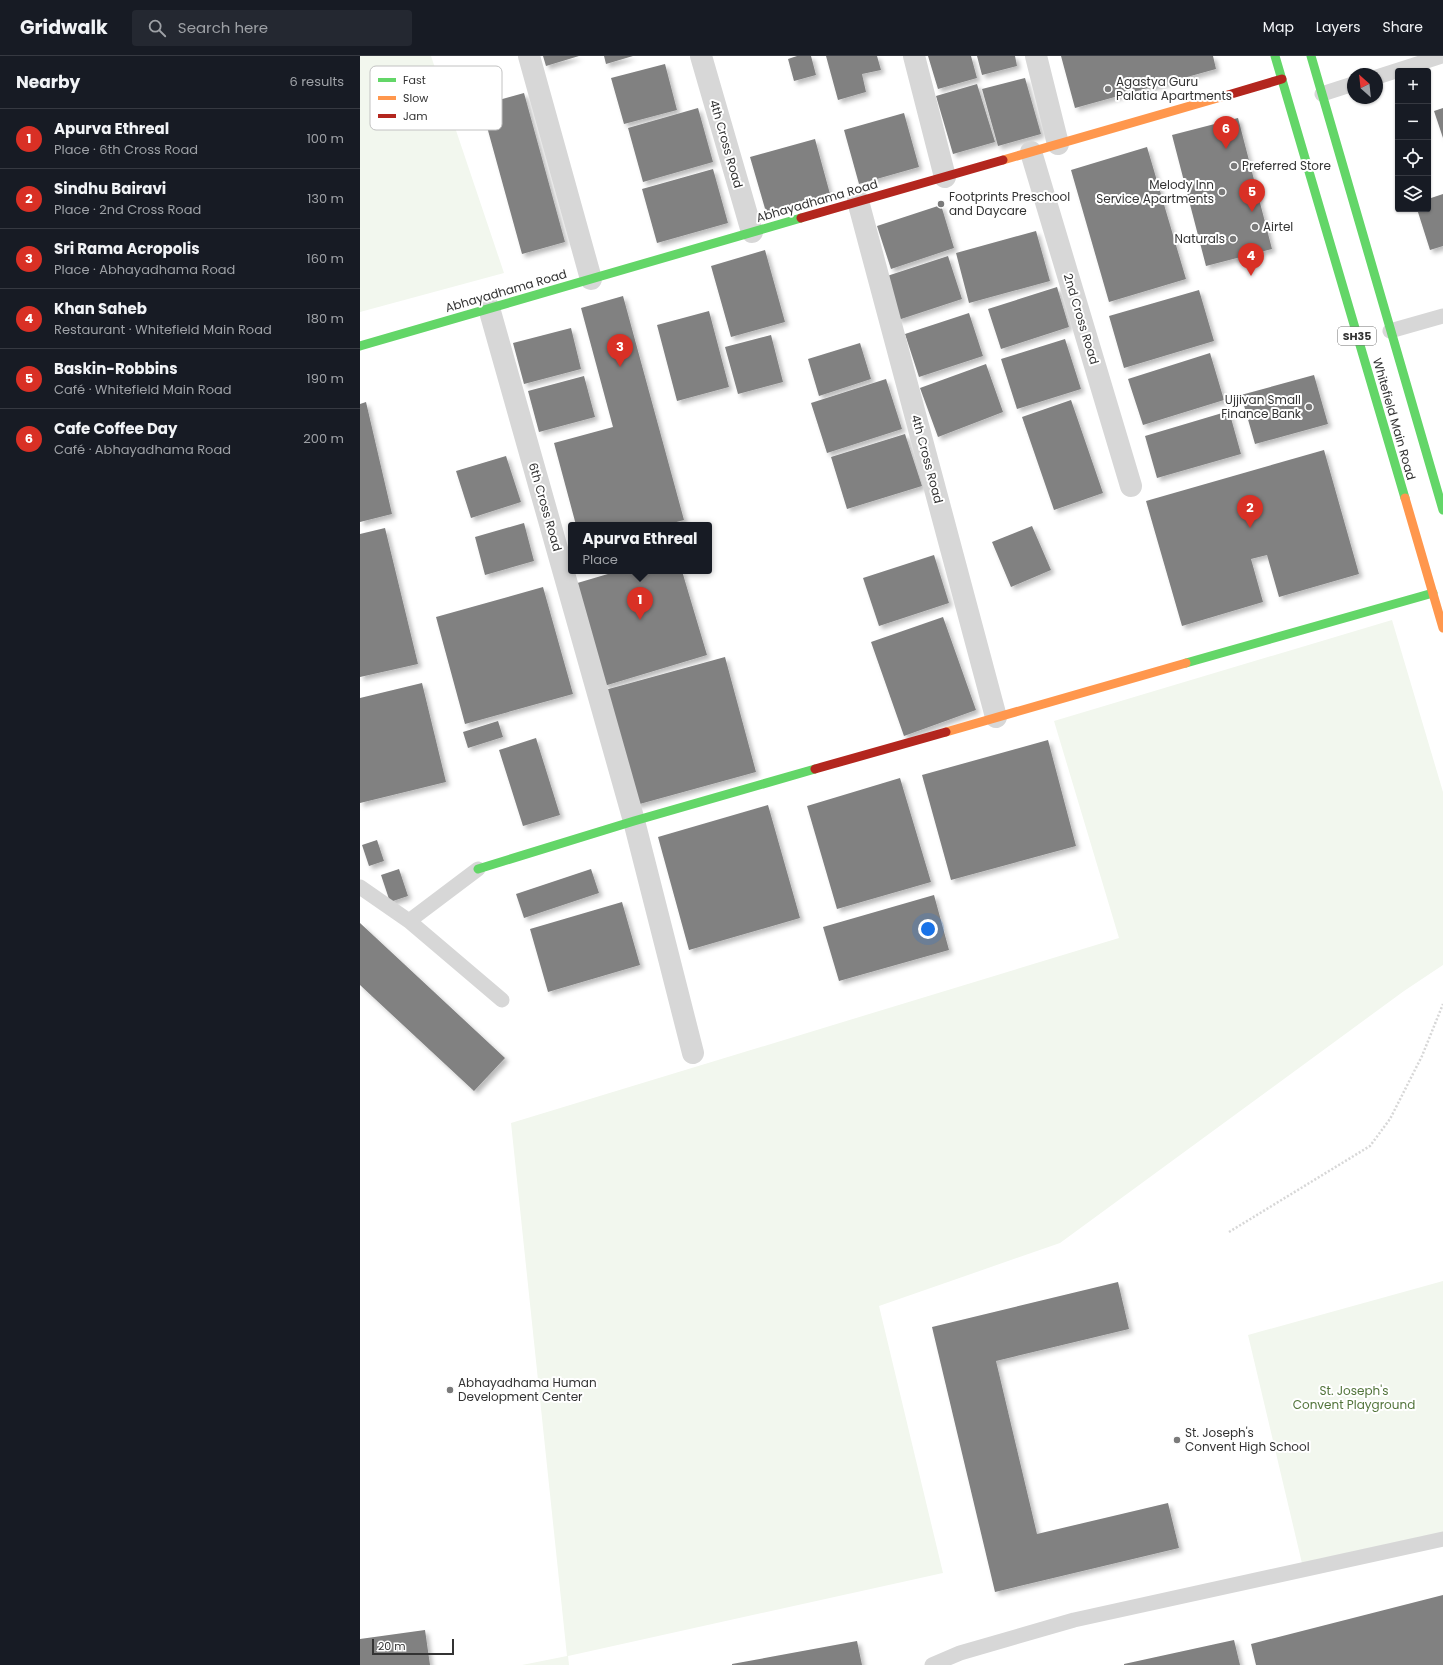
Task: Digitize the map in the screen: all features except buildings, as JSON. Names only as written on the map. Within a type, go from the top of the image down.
[{"type":"street","points":[[529,56],[591,279]]},
{"type":"street","name":"4th Cross Road","points":[[701,56],[752,232]]},
{"type":"street","points":[[914,56],[945,176]]},
{"type":"street","points":[[1036,56],[1058,144]]},
{"type":"street","name":"Whitefield Main Road","points":[[1275,56],[1443,628]]},
{"type":"street","name":"Whitefield Main Road","points":[[1311,56],[1390,331],[1438,472],[1443,510]]},
{"type":"street","name":"Abhayadhama Road","points":[[360,346],[1282,79]]},
{"type":"street","name":"2nd Cross Road","points":[[1031,152],[1131,486]]},
{"type":"street","name":"4th Cross Road","points":[[858,201],[996,716]]},
{"type":"street","name":"6th Cross Road","points":[[489,308],[634,821],[693,1053]]},
{"type":"street","points":[[478,869],[634,821],[996,716],[1433,593]]},
{"type":"lane","points":[[1383,74],[1404,62],[1442,56]]},
{"type":"lane","points":[[1322,94],[1347,86]]},
{"type":"lane","points":[[1390,331],[1443,316]]},
{"type":"lane","points":[[409,921],[478,869]]},
{"type":"lane","points":[[360,886],[409,921],[502,1000]]},
{"type":"lane","points":[[932,1665],[960,1653],[1074,1620],[1443,1539]]},
{"type":"path","points":[[1229,1232],[1370,1146],[1390,1118],[1422,1056],[1443,1004]]},
{"type":"green space","points":[[360,56],[431,56],[434,66],[370,66],[370,130],[456,130],[504,273],[360,312]]},
{"type":"green space","points":[[1392,620],[1443,792],[1443,965],[1404,991],[1060,1243],[879,1306],[943,1573],[568,1656],[569,1665],[522,1665],[567,1656],[511,1123],[1119,938],[1054,721]]},
{"type":"green space","name":"St. Joseph's Convent Playground","points":[[1443,1281],[1443,1543],[1305,1576],[1248,1335]]},
{"type":"traffic: fast","points":[[1275,56],[1405,498]]},
{"type":"traffic: fast","points":[[1311,56],[1443,510]]},
{"type":"traffic: fast","points":[[360,346],[801,218]]},
{"type":"traffic: fast","points":[[1186,663],[1433,593]]},
{"type":"traffic: fast","points":[[478,869],[634,821],[815,769]]},
{"type":"traffic: slow","points":[[1003,160],[1228,95]]},
{"type":"traffic: slow","points":[[1405,498],[1443,628]]},
{"type":"traffic: slow","points":[[946,732],[1186,663]]},
{"type":"traffic: jam","points":[[1228,95],[1282,79]]},
{"type":"traffic: jam","points":[[801,218],[1003,160]]},
{"type":"traffic: jam","points":[[815,769],[946,732]]},
{"type":"place","name":"Agastya Guru Palatia Apartments","points":[[1108,89]]},
{"type":"place","name":"Cafe Coffee Day","points":[[1226,149]]},
{"type":"place","name":"Preferred Store","points":[[1234,166]]},
{"type":"place","name":"Melody Inn Service Apartments","points":[[1222,192]]},
{"type":"place","name":"Footprints Preschool and Daycare","points":[[941,204]]},
{"type":"place","name":"Baskin-Robbins","points":[[1252,212]]},
{"type":"place","name":"Airtel","points":[[1255,227]]},
{"type":"place","name":"Naturals","points":[[1233,239]]},
{"type":"place","name":"Khan Saheb","points":[[1251,276]]},
{"type":"place","name":"Sri Rama Acropolis","points":[[620,367]]},
{"type":"place","name":"Ujjivan Small Finance Bank","points":[[1309,407]]},
{"type":"place","name":"Sindhu Bairavi","points":[[1250,528]]},
{"type":"place","name":"Apurva Ethreal","points":[[640,620]]},
{"type":"place","name":"Abhayadhama Human Development Center","points":[[450,1390]]},
{"type":"place","name":"St. Joseph's Convent High School","points":[[1177,1440]]}]
